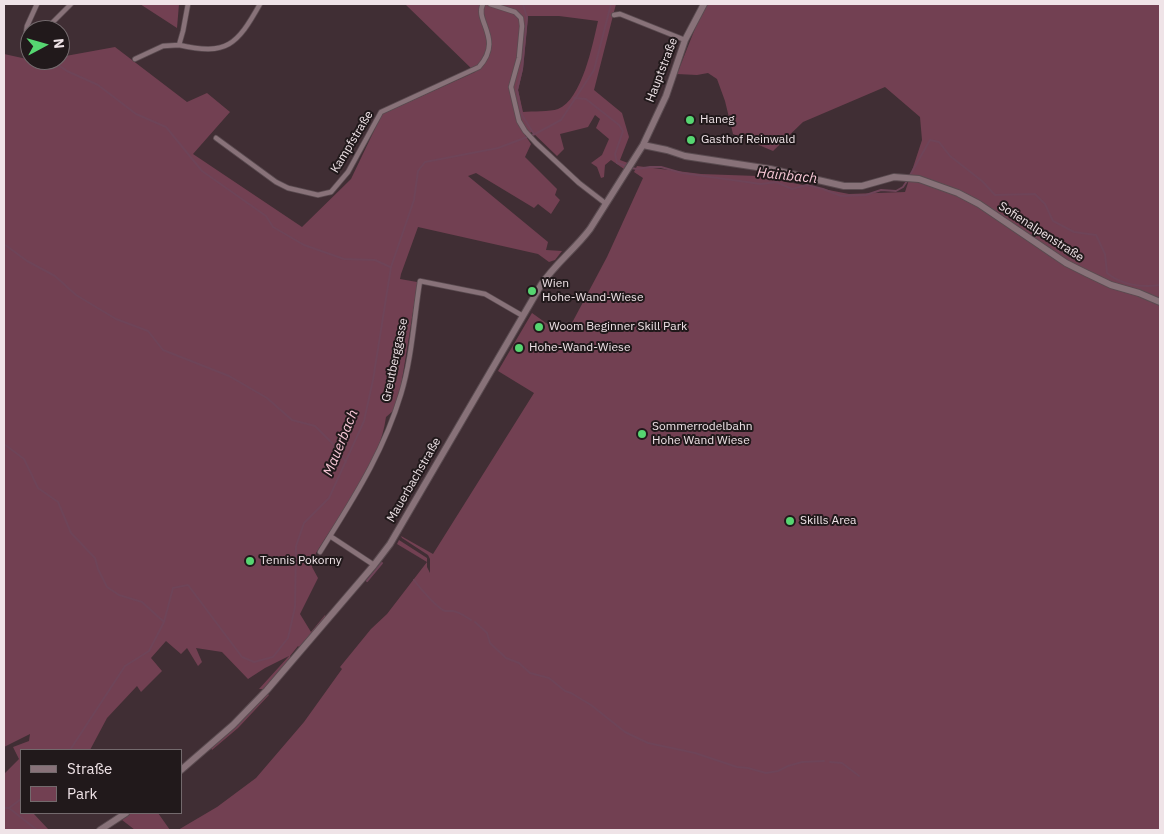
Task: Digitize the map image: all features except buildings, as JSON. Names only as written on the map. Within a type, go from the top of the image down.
[{"type":"main road","name":"Hauptstraße","points":[[643,146],[666,96],[685,40],[704,4]]},
{"type":"main road","name":"Mauerbachstraße","points":[[182,769],[233,725],[261,696],[296,658],[390,544],[545,279],[585,236],[643,146]]},
{"type":"main road","name":"Sofienalpenstraße","points":[[643,146],[667,150],[686,156],[770,169],[844,186],[862,186],[889,177],[900,176],[931,182],[968,198],[1033,239],[1066,263],[1111,285],[1160,302]]},
{"type":"main road","points":[[100,830],[124,814]]},
{"type":"street","points":[[30,20],[38,4]]},
{"type":"street","points":[[55,20],[72,4]]},
{"type":"street","points":[[179,45],[188,4]]},
{"type":"street","points":[[135,59],[163,46],[179,45],[208,50],[222,48],[242,32],[260,4]]},
{"type":"street","name":"Kampfstraße","points":[[216,138],[276,182],[288,188],[318,195],[332,192],[348,172],[380,112],[479,67],[486,58],[489,47],[488,30],[481,13],[483,4]]},
{"type":"street","points":[[490,4],[519,14],[522,26],[520,49],[511,87],[519,121],[536,142],[579,183],[605,203]]},
{"type":"street","points":[[614,15],[620,14],[685,40]]},
{"type":"street","name":"Greutberggasse","points":[[320,552],[367,476],[401,393],[420,281],[485,294],[523,316]]},
{"type":"street","points":[[330,536],[374,565]]},
{"type":"green space","points":[[140,4],[179,4],[177,28]]},
{"type":"green space","points":[[405,4],[616,4],[594,90],[622,113],[629,137],[620,160],[628,163],[624,169],[611,160],[605,165],[604,177],[601,178],[597,167],[591,163],[602,155],[609,139],[596,128],[600,119],[595,115],[588,127],[560,134],[564,149],[557,156],[532,132],[525,135],[531,144],[525,157],[557,189],[555,195],[560,200],[551,214],[538,204],[534,208],[476,173],[468,176],[548,242],[546,250],[562,251],[555,260],[549,262],[538,254],[418,227],[400,279],[417,282],[417,287],[400,392],[393,411],[386,417],[382,435],[368,470],[348,505],[316,553],[312,567],[318,578],[300,614],[311,632],[325,615],[326,617],[298,646],[290,656],[291,658],[264,689],[259,689],[289,656],[248,679],[222,652],[196,648],[202,662],[198,666],[187,648],[181,654],[166,641],[151,658],[162,671],[141,692],[137,686],[107,718],[91,749],[20,749],[20,814],[34,814],[49,830],[4,830],[4,774],[19,759],[13,747],[29,741],[30,734],[4,747],[4,54],[20,58],[20,70],[70,70],[70,55],[115,47],[187,102],[207,93],[230,112],[193,154],[302,227],[351,179],[382,114],[475,72]],"holes":[[[528,16],[559,16],[598,21],[580,83],[574,95],[566,104],[555,110],[523,112],[518,90],[523,69]]]},
{"type":"green space","points":[[708,4],[1160,4],[1160,830],[178,830],[217,807],[256,778],[304,722],[342,669],[340,667],[371,629],[387,614],[427,562],[430,573],[430,559],[428,555],[401,536],[433,554],[534,393],[498,371],[532,313],[561,331],[569,327],[607,257],[643,178],[634,172],[637,166],[701,174],[757,176],[849,194],[905,192],[922,140],[920,117],[885,87],[803,122],[773,151],[733,134],[725,101],[717,79],[708,73],[697,75],[677,74],[700,16]]},
{"type":"green space","points":[[399,540],[427,558],[427,562],[397,544]]},
{"type":"green space","points":[[268,694],[238,728],[212,750],[211,748]]},
{"type":"green space","points":[[130,814],[159,814],[170,830],[135,830],[122,820]]},
{"type":"waterway","points":[[523,4],[527,18],[522,69],[517,90],[522,115],[534,134]]},
{"type":"waterway","name":"Mauerbach","points":[[71,749],[125,666],[149,651],[164,622],[173,588],[188,585],[242,657],[254,662],[273,657],[288,638],[295,607],[296,546],[304,523],[329,498],[364,421],[373,380],[391,267],[414,200],[418,171],[425,162],[498,148],[535,134],[561,120],[594,70],[611,4]]},
{"type":"waterway","points":[[66,70],[98,85],[136,114],[166,127],[202,171],[266,216],[273,227],[304,245],[344,259],[375,260],[390,267]]},
{"type":"waterway","name":"Hainbach","points":[[574,98],[586,99],[619,125],[623,131],[615,154],[617,163],[627,166]]},
{"type":"waterway","name":"Hainbach","points":[[909,177],[930,140],[939,142],[950,156],[982,181],[995,195],[1035,194],[1045,204],[1053,221],[1074,232],[1096,235],[1105,254],[1107,273],[1113,277],[1132,285],[1160,285]]},
{"type":"waterway","name":"Hainbach","points":[[631,168],[661,167],[682,173],[761,184],[776,182],[792,189],[807,185],[841,196],[866,195],[881,190],[896,191],[903,187],[907,181]]},
{"type":"waterway","points":[[4,244],[27,261],[55,276],[76,295],[116,319],[148,331],[163,350],[229,376],[267,398],[292,420],[315,426],[332,443],[346,462]]},
{"type":"waterway","points":[[4,444],[24,459],[38,488],[58,502],[71,533],[95,558],[107,587],[119,595],[142,602],[164,622]]},
{"type":"waterway","points":[[367,581],[382,563]]},
{"type":"waterway","points":[[414,580],[442,609],[458,612],[471,620]]},
{"type":"waterway","points":[[475,622],[487,633],[490,643],[506,658],[519,663],[530,673],[549,678],[565,691],[591,705],[625,732],[648,743],[695,753],[737,767],[766,773],[778,771],[802,762],[824,761]]},
{"type":"waterway","points":[[830,762],[842,763],[859,776]]},
{"type":"waterway","name":"Mauerbach","points":[[4,808],[9,808],[20,800]]},
{"type":"waterway","points":[[9,808],[37,830]]},
{"type":"place","name":"Haneg","points":[[690,120]]},
{"type":"place","name":"Gasthof Reinwald","points":[[691,140]]},
{"type":"place","name":"Wien Hohe-Wand-Wiese","points":[[532,291]]},
{"type":"place","name":"Woom Beginner Skill Park","points":[[539,327]]},
{"type":"place","name":"Hohe-Wand-Wiese","points":[[519,348]]},
{"type":"place","name":"Sommerrodelbahn Hohe Wand Wiese","points":[[642,434]]},
{"type":"place","name":"Skills Area","points":[[790,521]]},
{"type":"place","name":"Tennis Pokorny","points":[[250,561]]}]
